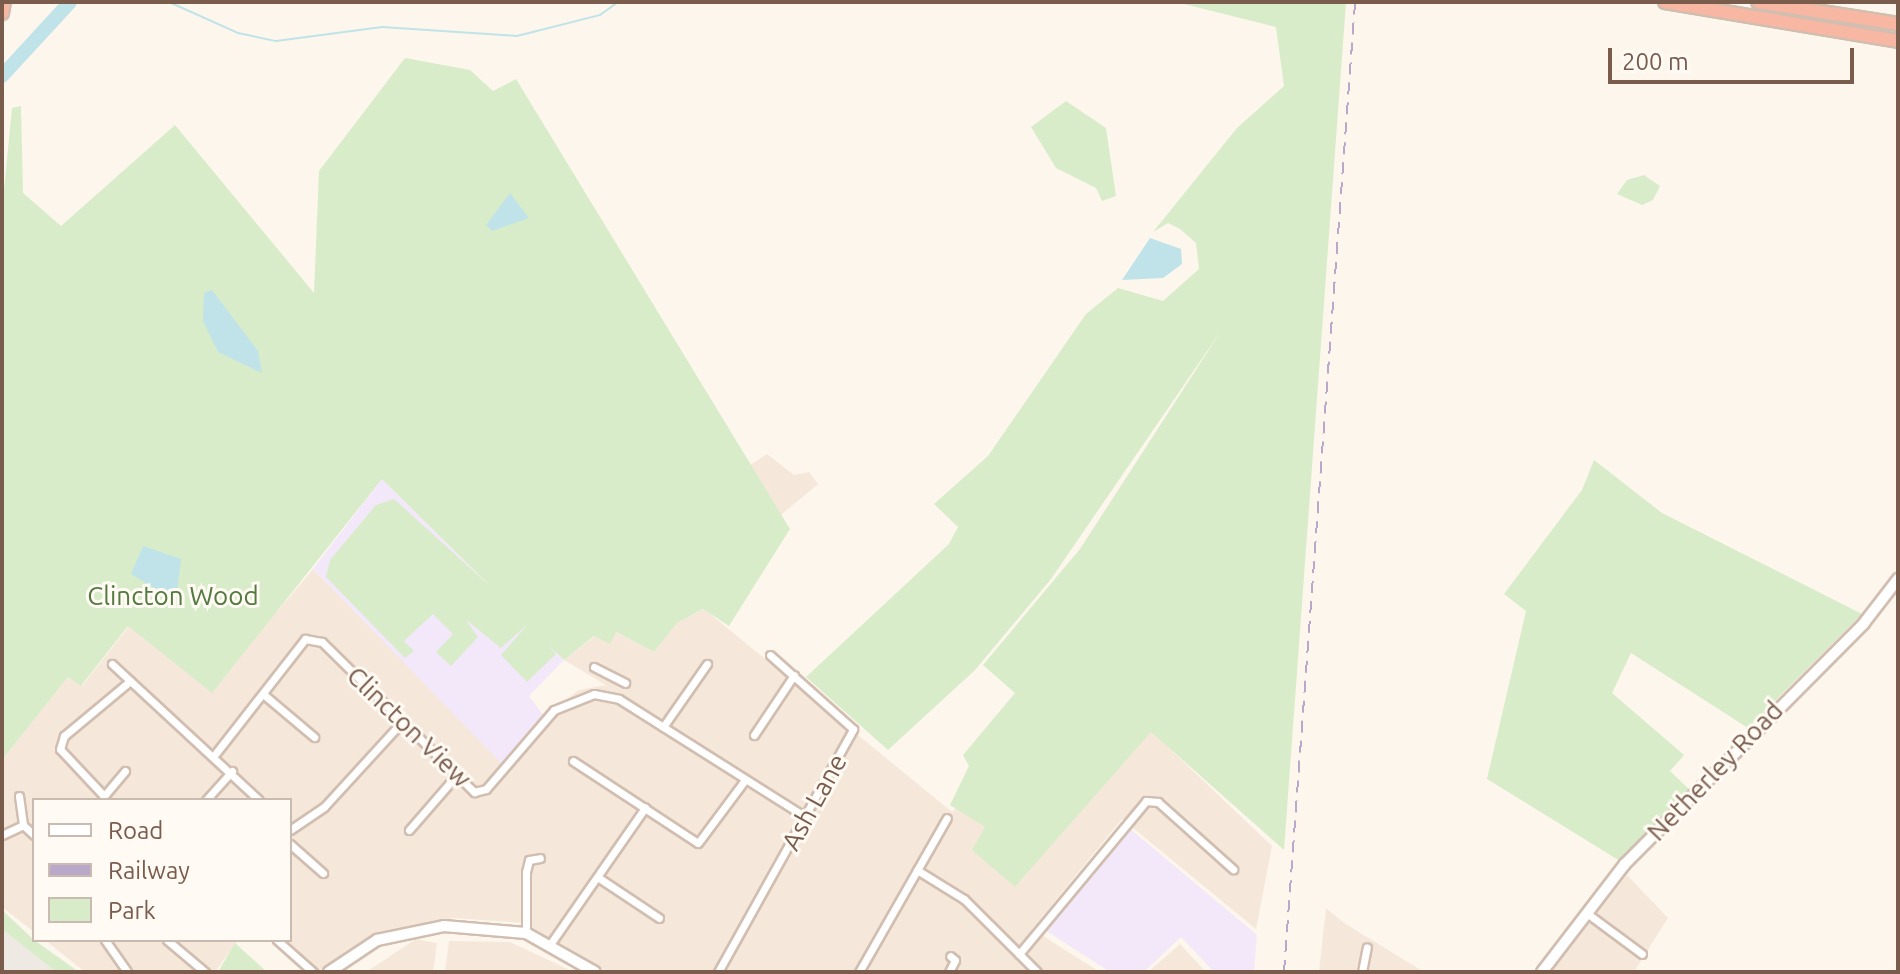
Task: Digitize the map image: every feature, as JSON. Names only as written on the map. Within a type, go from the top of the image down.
[{"type":"highway","points":[[2,13],[4,2]]},
{"type":"highway","points":[[1665,2],[1898,41]]},
{"type":"highway","points":[[1758,2],[1898,24]]},
{"type":"main road","name":"Netherley Road","points":[[1542,972],[1625,864],[1864,623],[1898,579]]},
{"type":"main road","points":[[329,972],[395,933],[444,926],[526,933],[551,943],[595,972]]},
{"type":"street","name":"Clincton View","points":[[216,753],[305,639],[322,642],[454,778],[474,792],[486,789],[554,710],[608,695]]},
{"type":"street","name":"Ash Lane","points":[[718,972],[853,729],[770,655]]},
{"type":"street","points":[[112,664],[216,753],[257,798]]},
{"type":"street","points":[[663,727],[707,664]]},
{"type":"street","points":[[594,667],[625,683]]},
{"type":"street","points":[[754,735],[794,675]]},
{"type":"street","points":[[614,678],[608,695],[806,817]]},
{"type":"street","points":[[125,771],[104,796],[60,749],[64,736],[130,681]]},
{"type":"street","points":[[263,694],[314,737]]},
{"type":"street","points":[[292,829],[324,807],[401,723]]},
{"type":"street","points":[[573,761],[704,842],[745,780]]},
{"type":"street","points":[[208,798],[232,771]]},
{"type":"street","points":[[409,830],[454,778]]},
{"type":"street","points":[[19,796],[23,825],[32,833]]},
{"type":"street","points":[[1019,954],[1146,801],[1158,802],[1233,869]]},
{"type":"street","points":[[551,943],[645,808]]},
{"type":"street","points":[[859,972],[947,818]]},
{"type":"street","points":[[2,835],[23,825]]},
{"type":"street","points":[[292,846],[323,873]]},
{"type":"street","points":[[526,933],[526,872],[529,860],[540,858]]},
{"type":"street","points":[[917,870],[964,899],[1037,972]]},
{"type":"street","points":[[599,878],[659,918]]},
{"type":"street","points":[[1588,914],[1642,954]]},
{"type":"street","points":[[106,942],[127,971]]},
{"type":"street","points":[[169,942],[205,972]]},
{"type":"street","points":[[279,942],[313,972]]},
{"type":"street","points":[[1362,972],[1367,947]]},
{"type":"street","points":[[949,972],[955,960],[950,956]]},
{"type":"shaded area","points":[[767,454],[794,475],[809,472],[818,484],[781,515],[750,465]]},
{"type":"shaded area","points":[[382,479],[564,660],[529,696],[544,716],[502,764],[313,569]]},
{"type":"shaded area","points":[[313,569],[502,763],[544,716],[579,690],[606,685],[564,660],[595,636],[610,643],[615,632],[654,652],[677,623],[704,609],[952,812],[958,806],[985,827],[1015,887],[1151,731],[1272,846],[1256,929],[1122,819],[1032,929],[1100,972],[608,972],[524,923],[453,918],[378,936],[318,971],[286,942],[292,942],[292,798],[32,798],[32,930],[2,907],[2,760],[68,677],[82,686],[129,626],[275,614]]},
{"type":"shaded area","points":[[1128,827],[1257,935],[1254,972],[1214,972],[1181,937],[1144,972],[1110,972],[1045,930]]},
{"type":"shaded area","points":[[1627,875],[1668,918],[1634,972],[1549,972]]},
{"type":"shaded area","points":[[1326,908],[1344,923],[1424,972],[1319,972]]},
{"type":"shaded area","points":[[2,929],[56,972],[2,972]]},
{"type":"shaded area","points":[[416,939],[437,943],[433,972],[366,972]]},
{"type":"shaded area","points":[[449,941],[510,942],[574,972],[445,972]]},
{"type":"shaded area","points":[[48,942],[237,942],[215,972],[85,972]]},
{"type":"shaded area","points":[[1180,944],[1206,972],[1148,972]]},
{"type":"green space","points":[[1176,2],[1346,2],[1284,850],[1151,732],[1015,887],[972,850],[985,827],[950,805],[969,766],[963,755],[1015,693],[983,665],[1080,549],[1223,328],[1051,579],[975,670],[888,750],[806,677],[949,544],[958,527],[934,504],[988,456],[1086,314],[1118,288],[1163,301],[1199,269],[1196,243],[1180,229],[1168,223],[1153,232],[1237,128],[1284,86],[1276,27]]},
{"type":"green space","name":"Clincton Wood","points":[[405,58],[470,70],[493,91],[516,79],[790,529],[729,626],[703,609],[677,623],[654,652],[616,632],[610,644],[594,636],[564,660],[547,644],[556,654],[527,682],[501,655],[528,624],[501,648],[465,619],[478,637],[451,666],[436,652],[453,634],[433,614],[404,641],[414,651],[405,658],[326,577],[330,560],[376,505],[394,499],[491,587],[382,479],[212,693],[128,626],[81,686],[68,677],[2,760],[2,211],[12,108],[21,106],[23,193],[61,226],[175,125],[314,293],[319,171]]},
{"type":"green space","points":[[1066,101],[1106,128],[1116,196],[1102,201],[1096,188],[1056,168],[1031,127]]},
{"type":"green space","points":[[1644,175],[1660,186],[1653,200],[1642,205],[1617,194],[1627,180]]},
{"type":"green space","points":[[1594,460],[1662,513],[1862,614],[1748,728],[1631,653],[1612,693],[1684,755],[1670,771],[1692,792],[1620,861],[1487,779],[1526,611],[1504,594],[1582,490]]},
{"type":"green space","points":[[2,910],[32,938],[32,942],[37,942],[79,972],[56,972],[2,929]]},
{"type":"green space","points":[[235,943],[267,972],[218,972]]},
{"type":"water","points":[[510,193],[529,218],[492,231],[486,225]]},
{"type":"water","points":[[1150,238],[1181,249],[1182,264],[1163,278],[1122,280]]},
{"type":"water","points":[[212,290],[258,351],[262,373],[218,352],[203,321],[204,293]]},
{"type":"water","points":[[143,546],[181,559],[176,601],[131,574]]},
{"type":"waterway","points":[[2,76],[70,2]]},
{"type":"waterway","points":[[169,2],[238,33],[276,41],[382,27],[517,36],[600,15],[618,2]]},
{"type":"railway","points":[[1284,972],[1355,2]]}]
